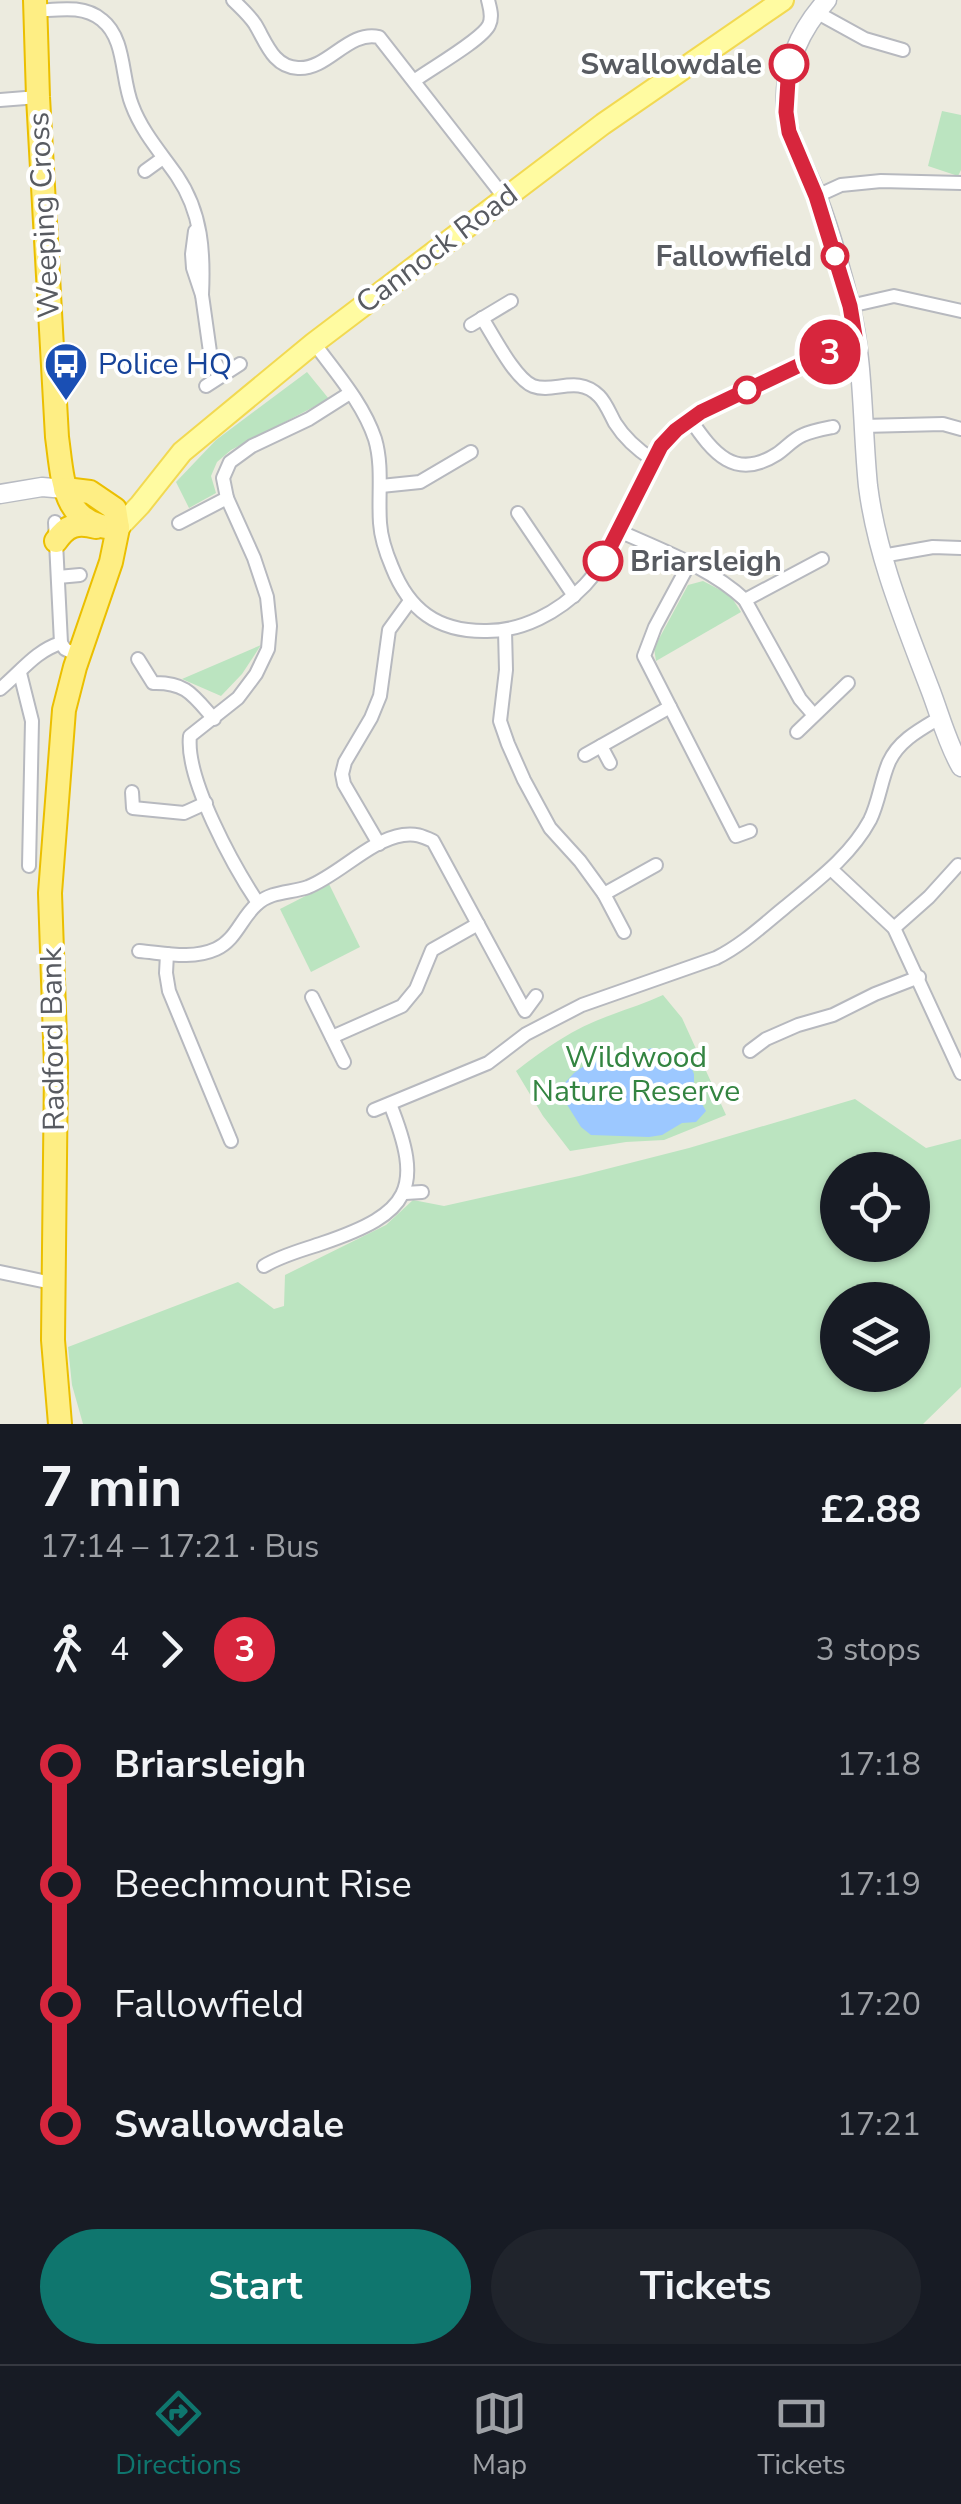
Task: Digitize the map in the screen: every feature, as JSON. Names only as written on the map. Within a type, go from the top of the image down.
[{"type":"highway","name":"Weeping Cross","points":[[35,6],[57,437],[65,489]]},
{"type":"highway","points":[[56,531],[76,524],[109,528],[115,509],[90,492],[65,489]]},
{"type":"highway","name":"Radford Bank","points":[[60,1424],[53,1340],[56,1068],[50,893],[70,650],[106,582],[109,528]]},
{"type":"main road","name":"Cannock Road","points":[[109,528],[140,505],[182,452],[314,343],[603,124],[783,0]]},
{"type":"street","points":[[233,0],[252,20],[275,58],[300,68],[318,64],[356,39],[373,35],[389,48],[504,198]]},
{"type":"street","points":[[414,81],[488,28],[488,0]]},
{"type":"street","points":[[35,6],[80,10],[101,18],[116,40],[135,114],[183,186],[195,219],[203,245],[202,295],[210,352],[222,375]]},
{"type":"street","points":[[904,50],[865,39],[821,6],[797,42],[790,64],[786,112],[789,132],[816,196],[850,306],[872,514],[882,556],[961,767]]},
{"type":"street","points":[[0,100],[38,97]]},
{"type":"street","points":[[144,171],[163,158]]},
{"type":"street","points":[[816,196],[841,185],[881,180],[961,183]]},
{"type":"street","points":[[850,306],[894,296],[961,312]]},
{"type":"street","points":[[510,301],[477,321],[520,376],[536,388],[573,384],[588,388],[598,396],[626,438],[654,460]]},
{"type":"street","points":[[314,343],[365,416],[374,436],[380,528],[396,576],[410,600],[426,616],[444,625],[461,630],[505,631],[538,620],[587,583],[603,561],[661,446],[676,430],[690,419],[802,364],[832,352],[857,348]]},
{"type":"street","points":[[206,386],[240,364]]},
{"type":"street","points":[[258,903],[239,875],[188,750],[190,736],[238,698],[268,649],[267,597],[227,498],[223,478],[230,462],[252,446],[309,420],[350,393]]},
{"type":"street","points":[[690,419],[724,459],[735,465],[763,462],[800,436],[833,426]]},
{"type":"street","points":[[863,426],[943,424],[961,429]]},
{"type":"street","points":[[380,486],[420,482],[467,454],[454,443]]},
{"type":"street","points":[[0,494],[42,487],[65,489]]},
{"type":"street","points":[[179,523],[227,498]]},
{"type":"street","points":[[518,513],[574,596]]},
{"type":"street","name":"Radford Bank","points":[[56,531],[58,577],[70,650]]},
{"type":"street","points":[[619,531],[689,564],[745,600],[800,698],[814,714]]},
{"type":"street","points":[[882,556],[933,547],[961,548]]},
{"type":"street","points":[[745,600],[822,558]]},
{"type":"street","points":[[689,564],[644,656],[736,836],[750,831]]},
{"type":"street","points":[[58,577],[80,575]]},
{"type":"street","points":[[379,844],[342,774],[380,696],[389,630],[410,600]]},
{"type":"street","points":[[505,631],[506,670],[500,721],[508,744],[550,828],[604,894],[624,932]]},
{"type":"street","points":[[0,689],[40,652],[70,650]]},
{"type":"street","points":[[138,659],[152,683],[174,682],[194,696],[214,719]]},
{"type":"street","points":[[20,673],[32,720],[28,866]]},
{"type":"street","points":[[796,732],[848,683]]},
{"type":"street","points":[[585,754],[670,707]]},
{"type":"street","points":[[374,1110],[488,1063],[526,1034],[582,1005],[736,948],[852,848],[871,818],[889,761],[898,747],[940,717]]},
{"type":"street","points":[[601,746],[610,763]]},
{"type":"street","points":[[132,792],[132,808],[184,813],[206,802]]},
{"type":"street","points":[[139,950],[202,954],[220,948],[258,903],[306,888],[379,844],[400,835],[417,834],[433,841],[525,1011],[536,996]]},
{"type":"street","points":[[894,928],[958,864]]},
{"type":"street","points":[[604,894],[656,865]]},
{"type":"street","points":[[830,868],[894,928],[919,978],[957,1075]]},
{"type":"street","points":[[332,1036],[402,1006],[416,989],[432,950],[478,924]]},
{"type":"street","points":[[167,954],[169,990],[231,1142]]},
{"type":"street","points":[[750,1051],[798,1025],[833,1015],[874,994],[919,978]]},
{"type":"street","points":[[312,997],[344,1062]]},
{"type":"street","points":[[755,1025],[766,1039]]},
{"type":"street","points":[[264,1266],[276,1255],[331,1240],[382,1217],[405,1193],[409,1169],[404,1138],[390,1104]]},
{"type":"street","points":[[206,1127],[222,1120]]},
{"type":"street","points":[[405,1193],[422,1192]]},
{"type":"street","points":[[0,1272],[52,1283]]},
{"type":"green space","points":[[942,111],[961,115],[958,176],[928,166]]},
{"type":"green space","points":[[307,372],[329,399],[231,450],[217,462],[211,476],[216,493],[189,508],[176,482],[216,440]]},
{"type":"green space","points":[[703,581],[730,595],[741,612],[656,661],[654,648],[688,585]]},
{"type":"green space","points":[[261,645],[221,696],[182,679]]},
{"type":"green space","points":[[329,884],[360,947],[311,972],[280,909]]},
{"type":"green space","name":"Wildwood Nature Reserve","points":[[663,995],[682,1018],[726,1115],[664,1140],[570,1151],[516,1071],[585,1026]]},
{"type":"green space","points":[[855,1099],[926,1148],[961,1139],[961,1387],[923,1424],[83,1424],[72,1385],[68,1347],[238,1282],[274,1309],[284,1306],[285,1275],[386,1225],[413,1200],[444,1206],[579,1176]]},
{"type":"water","points":[[651,1048],[689,1062],[694,1090],[706,1111],[696,1122],[682,1123],[662,1135],[591,1135],[566,1103],[562,1086],[595,1058],[616,1062],[627,1052],[640,1054]]},
{"type":"bus line","name":"3","points":[[603,561],[661,446],[676,430],[701,412],[802,364],[832,352],[857,348],[850,306],[816,196],[789,132],[789,64]]},
{"type":"place","name":"Swallowdale","points":[[789,64]]},
{"type":"place","name":"Fallowfield","points":[[835,256]]},
{"type":"place","name":"Police HQ","points":[[66,402]]},
{"type":"place","name":"Briarsleigh","points":[[603,561]]}]
